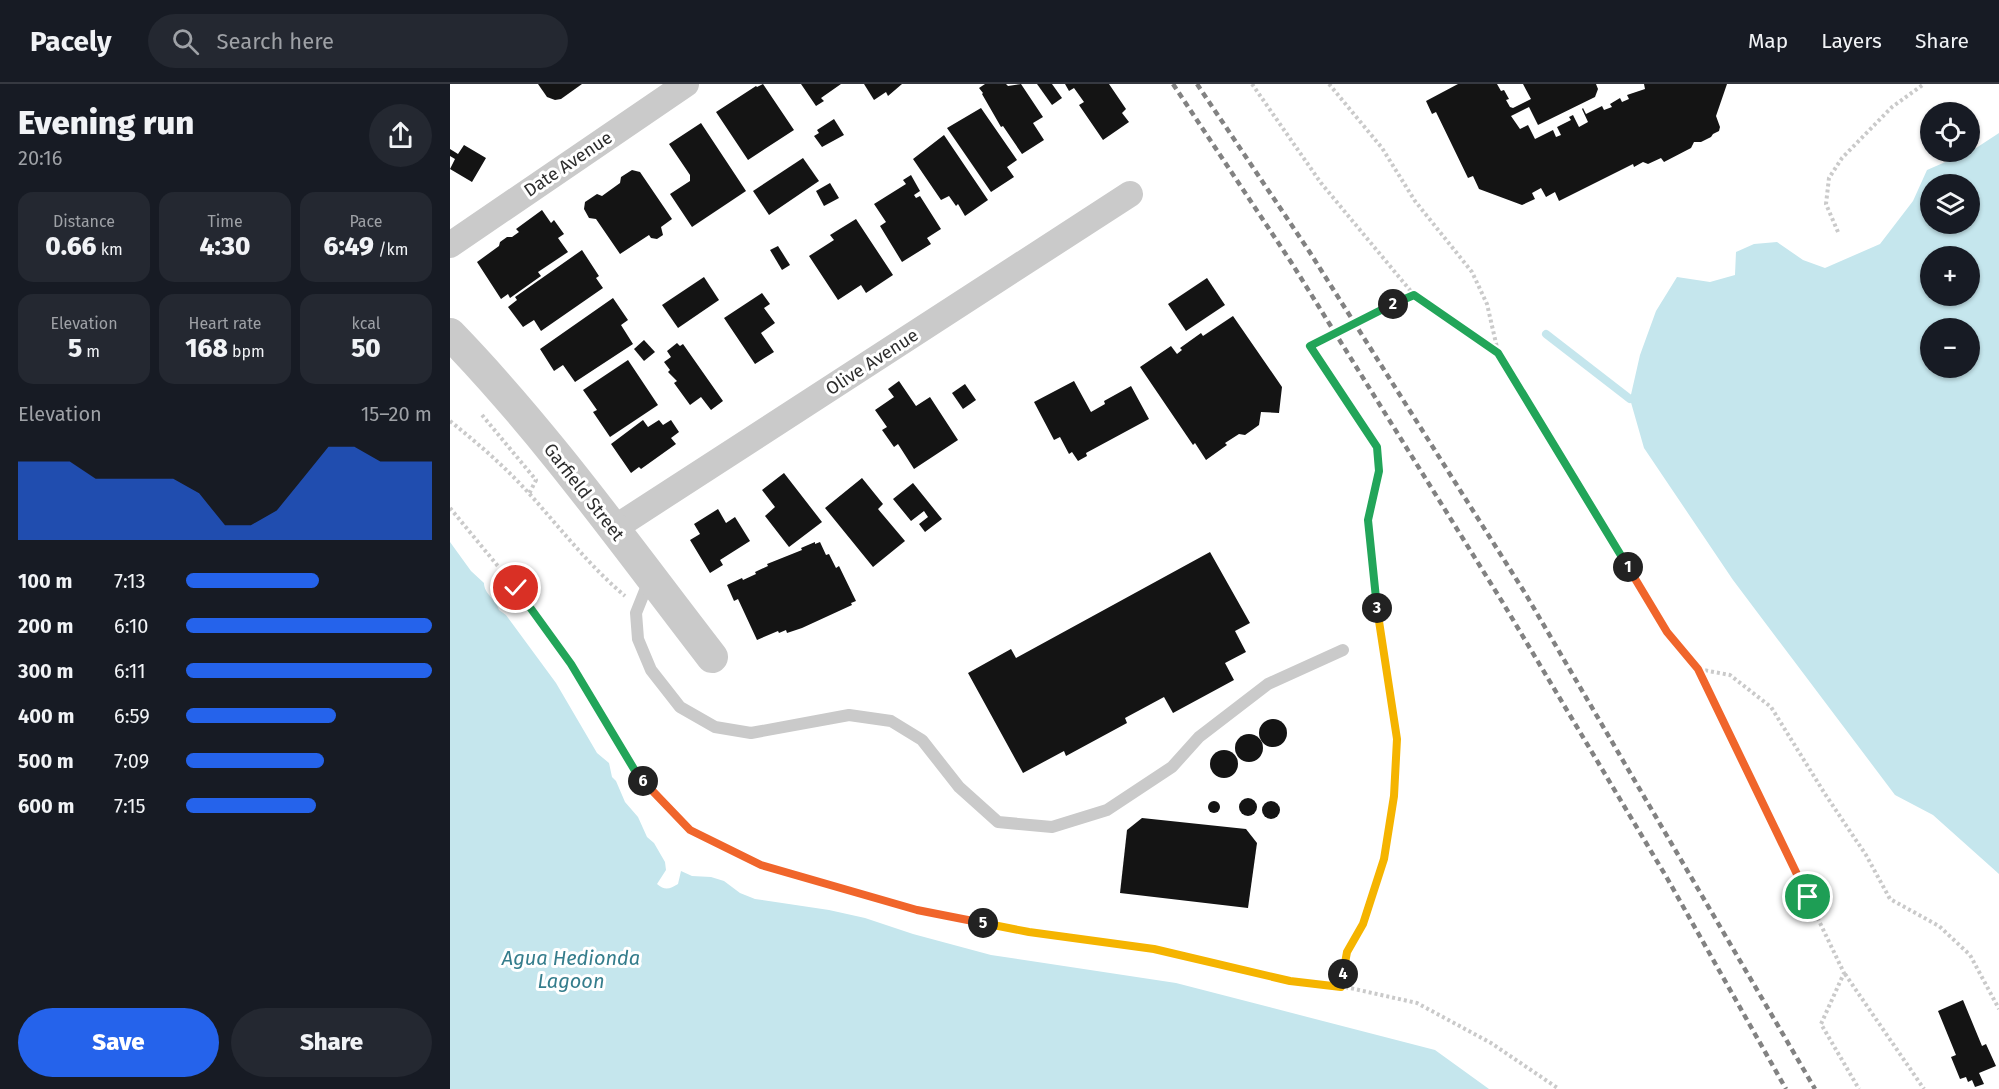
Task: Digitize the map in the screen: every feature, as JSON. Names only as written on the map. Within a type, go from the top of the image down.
[{"type":"street","name":"Date Avenue","points":[[450,245],[686,84]]},
{"type":"street","name":"Olive Avenue","points":[[614,530],[1130,194]]},
{"type":"street","name":"Garfield Street","points":[[450,333],[486,371],[554,452],[712,657]]},
{"type":"lane","points":[[650,577],[636,614],[638,639],[651,670],[680,707],[715,727],[751,733],[849,716],[891,721],[922,740],[959,787],[998,822],[1052,827],[1107,810],[1172,767],[1198,737],[1268,684],[1343,650]]},
{"type":"path","points":[[1252,84],[1320,183],[1414,295],[1498,353]]},
{"type":"path","points":[[1329,84],[1382,148],[1415,201],[1472,272],[1487,304],[1498,353],[1667,632],[1698,669],[1844,973],[1924,1089]]},
{"type":"path","points":[[1838,232],[1826,204],[1828,178],[1842,158],[1892,107],[1924,84]]},
{"type":"path","points":[[1341,987],[1347,952],[1363,924],[1384,859],[1394,796],[1397,739],[1383,659],[1368,520],[1379,471],[1377,447],[1310,346],[1414,295]]},
{"type":"path","points":[[481,413],[536,480],[529,494]]},
{"type":"path","points":[[450,421],[485,449],[529,494],[570,543],[638,608]]},
{"type":"path","points":[[450,507],[516,588],[571,664],[637,774],[690,830],[761,865],[917,910],[1029,932],[1154,949],[1290,981],[1341,987],[1416,1003],[1491,1043],[1559,1089]]},
{"type":"path","points":[[1698,669],[1730,675],[1771,707],[1866,855],[1890,899],[1939,926],[1970,955],[1999,1009]]},
{"type":"path","points":[[1844,973],[1821,1024],[1859,1089]]},
{"type":"water","points":[[1999,133],[1999,874],[1933,815],[1895,795],[1733,580],[1644,448],[1630,399],[1640,355],[1656,311],[1677,277],[1710,282],[1735,275],[1736,252],[1754,244],[1777,242],[1803,260],[1825,268],[1880,244],[1913,201],[1920,186],[1920,234],[1980,234],[1980,174],[1925,174],[1927,170],[1945,162],[1980,162],[1980,145]]},
{"type":"water","name":"Agua Hedionda Lagoon","points":[[450,542],[471,571],[484,583],[499,610],[506,615],[556,683],[597,753],[609,763],[612,777],[625,802],[638,817],[647,837],[654,843],[665,862],[666,870],[657,884],[663,888],[670,888],[678,884],[681,871],[692,876],[711,877],[724,881],[740,893],[755,899],[865,918],[913,934],[991,955],[1176,983],[1435,1050],[1489,1089],[450,1089]]},
{"type":"building","points":[[538,84],[582,84],[561,99],[555,100],[547,97]]},
{"type":"building","points":[[763,84],[794,130],[748,160],[716,112],[756,86]]},
{"type":"building","points":[[801,84],[841,84],[821,98],[824,101],[816,106]]},
{"type":"building","points":[[864,84],[902,84],[888,96],[886,92],[874,100]]},
{"type":"building","points":[[985,84],[1006,84],[1008,86],[1021,84],[1043,117],[1033,123],[1044,140],[1022,154],[1003,126],[1001,127],[982,94],[979,88]]},
{"type":"building","points":[[1037,84],[1052,84],[1062,98],[1052,105]]},
{"type":"building","points":[[1065,84],[1109,84],[1126,109],[1122,113],[1129,122],[1103,140],[1079,105],[1084,102],[1074,88],[1069,91]]},
{"type":"building","points":[[1458,84],[1497,84],[1501,91],[1504,90],[1509,99],[1506,100],[1513,108],[1531,99],[1523,84],[1596,84],[1598,89],[1595,97],[1538,125],[1529,107],[1511,116],[1520,129],[1528,125],[1535,139],[1553,130],[1556,137],[1561,135],[1557,127],[1571,120],[1569,117],[1573,115],[1579,127],[1588,122],[1583,108],[1586,114],[1602,106],[1604,110],[1612,107],[1610,104],[1620,98],[1622,102],[1629,99],[1627,95],[1645,89],[1644,84],[1727,84],[1716,116],[1719,131],[1711,137],[1701,142],[1694,142],[1691,148],[1664,162],[1661,158],[1648,164],[1643,162],[1634,167],[1633,164],[1559,201],[1555,192],[1546,197],[1541,188],[1532,193],[1535,199],[1522,205],[1479,189],[1473,176],[1468,178],[1436,112],[1432,114],[1426,101]]},
{"type":"building","points":[[981,108],[1017,160],[1007,167],[1014,177],[991,192],[947,128]]},
{"type":"building","points":[[834,119],[844,135],[822,147],[814,136],[819,133],[817,130]]},
{"type":"building","points":[[701,123],[746,191],[692,227],[670,194],[690,181],[690,175],[669,144]]},
{"type":"building","points":[[944,135],[988,200],[965,216],[958,204],[956,206],[949,196],[941,200],[913,159]]},
{"type":"building","points":[[464,145],[486,158],[472,182],[450,169],[455,159],[450,156],[450,149],[458,154]]},
{"type":"building","points":[[803,158],[819,181],[769,215],[753,191]]},
{"type":"building","points":[[632,170],[640,172],[672,219],[661,227],[663,235],[657,239],[649,235],[620,254],[596,219],[589,218],[584,209],[585,202],[597,194],[602,196],[620,183],[621,177]]},
{"type":"building","points":[[911,175],[920,191],[914,195],[916,198],[920,196],[941,229],[927,238],[931,244],[902,262],[880,226],[886,222],[874,204],[906,184],[903,180]]},
{"type":"building","points":[[830,183],[839,198],[824,206],[816,191]]},
{"type":"building","points":[[542,210],[551,223],[554,220],[564,234],[558,238],[568,252],[538,272],[541,276],[510,298],[508,294],[501,299],[477,262],[507,237],[512,237],[519,232],[516,229]]},
{"type":"building","points":[[856,219],[893,275],[866,293],[861,285],[838,300],[809,256],[834,240],[830,235]]},
{"type":"building","points":[[778,246],[790,265],[782,270],[770,250]]},
{"type":"building","points":[[582,250],[599,276],[596,278],[603,288],[541,331],[534,320],[523,327],[508,307],[517,300],[515,297]]},
{"type":"building","points":[[704,277],[719,300],[678,328],[662,305]]},
{"type":"building","points":[[1207,278],[1225,305],[1186,331],[1168,304]]},
{"type":"building","points":[[762,293],[770,304],[764,308],[775,323],[761,333],[774,352],[755,364],[724,318]]},
{"type":"building","points":[[613,298],[628,320],[621,325],[633,344],[575,382],[563,365],[554,371],[540,349]]},
{"type":"building","points":[[1233,316],[1282,387],[1279,413],[1261,412],[1259,425],[1245,435],[1239,434],[1225,443],[1227,445],[1206,460],[1195,443],[1193,445],[1140,367],[1171,346],[1177,354],[1182,350],[1180,348],[1201,333],[1203,336]]},
{"type":"building","points":[[644,340],[655,352],[644,361],[634,349]]},
{"type":"building","points":[[677,343],[680,346],[683,344],[723,401],[711,410],[701,397],[690,405],[674,383],[677,381],[668,372],[670,370],[664,362],[671,357],[667,351]]},
{"type":"building","points":[[628,360],[658,405],[610,437],[593,412],[597,410],[583,390]]},
{"type":"building","points":[[899,381],[916,406],[930,397],[958,440],[914,469],[898,444],[894,447],[882,430],[887,427],[875,410],[894,397],[888,389]]},
{"type":"building","points":[[1074,381],[1091,412],[1105,404],[1104,401],[1131,386],[1149,419],[1086,453],[1087,456],[1078,461],[1072,452],[1069,454],[1060,437],[1054,440],[1034,402]]},
{"type":"building","points":[[965,384],[976,400],[963,409],[952,393]]},
{"type":"building","points":[[643,420],[648,427],[659,420],[663,425],[671,420],[679,432],[671,438],[676,444],[641,469],[639,467],[631,473],[611,444]]},
{"type":"building","points":[[784,473],[822,522],[789,547],[765,516],[775,507],[762,490]]},
{"type":"building","points":[[862,478],[883,504],[878,509],[905,541],[873,567],[825,508]]},
{"type":"building","points":[[913,483],[942,519],[925,532],[919,524],[928,517],[924,511],[911,521],[893,499]]},
{"type":"building","points":[[718,509],[726,523],[735,517],[750,541],[720,560],[723,565],[710,573],[690,540],[700,534],[694,524]]},
{"type":"building","points":[[815,542],[815,544],[820,542],[836,568],[839,566],[856,601],[802,628],[787,633],[786,630],[779,633],[778,631],[757,640],[738,599],[734,601],[727,585],[756,574],[755,572],[768,566],[767,564],[802,550],[801,548]]},
{"type":"building","points":[[1210,552],[1250,623],[1235,631],[1246,652],[1225,663],[1234,680],[1173,713],[1164,697],[1125,718],[1127,723],[1066,756],[1064,751],[1023,773],[968,673],[1011,649],[1016,658]]},
{"type":"building","points":[[1273,719],[1283,723],[1287,733],[1283,743],[1273,747],[1263,743],[1259,733],[1263,723]]},
{"type":"building","points":[[1249,734],[1259,738],[1263,748],[1259,758],[1249,762],[1239,758],[1235,748],[1239,738]]},
{"type":"building","points":[[1224,750],[1234,754],[1238,764],[1234,774],[1224,778],[1214,774],[1210,764],[1214,754]]},
{"type":"building","points":[[1248,798],[1254,801],[1257,807],[1254,813],[1248,816],[1242,813],[1239,807],[1242,801]]},
{"type":"building","points":[[1216,801],[1219,802],[1219,812],[1212,813],[1209,812],[1208,805],[1209,802]]},
{"type":"building","points":[[1271,801],[1277,804],[1280,810],[1277,816],[1271,819],[1265,816],[1262,810],[1265,804]]},
{"type":"building","points":[[1142,818],[1246,829],[1257,843],[1248,908],[1120,893],[1127,830]]},
{"type":"building","points":[[1963,1000],[1982,1046],[1986,1044],[1996,1066],[1979,1073],[1984,1084],[1975,1087],[1972,1080],[1968,1082],[1966,1077],[1960,1079],[1951,1057],[1956,1055],[1938,1011]]},
{"type":"waterway","points":[[1546,334],[1630,399]]},
{"type":"railway","points":[[1173,84],[1291,262],[1503,603],[1667,878],[1786,1089]]},
{"type":"railway","points":[[1197,84],[1309,251],[1525,593],[1815,1089]]},
{"type":"route","points":[[516,588],[571,664],[637,774],[690,830],[761,865],[917,910],[1029,932],[1154,949],[1290,981],[1341,987],[1347,952],[1363,924],[1384,859],[1394,796],[1397,739],[1383,659],[1368,520],[1379,471],[1377,447],[1310,346],[1414,295],[1498,353],[1576,478],[1667,632],[1698,669],[1808,897]]}]
